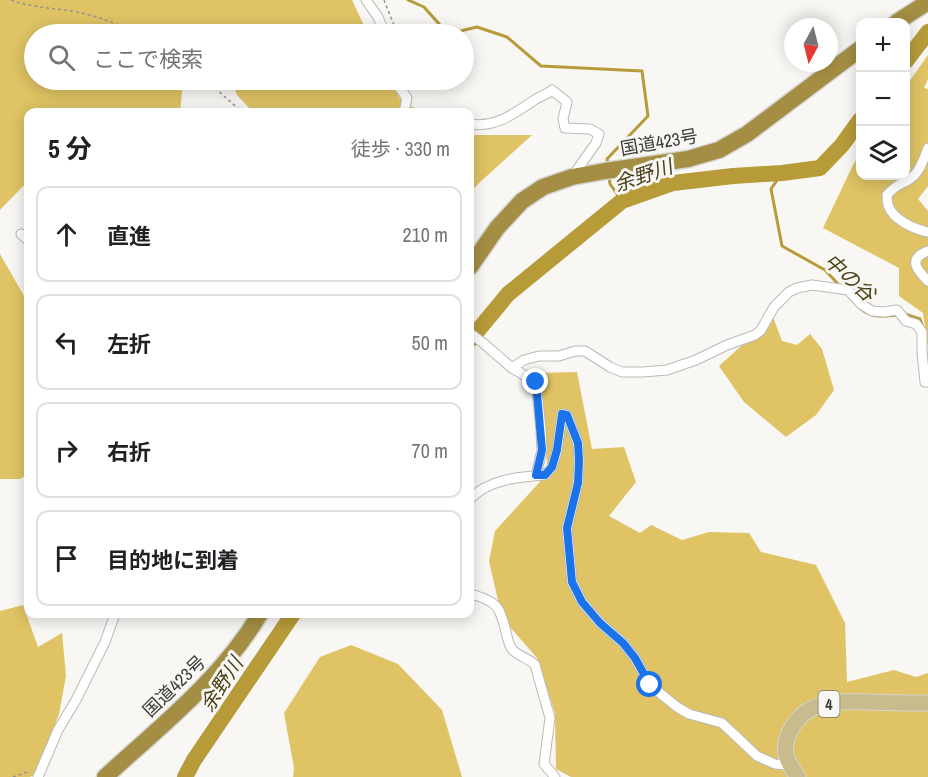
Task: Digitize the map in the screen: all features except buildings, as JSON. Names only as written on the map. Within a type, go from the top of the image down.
[{"type":"highway","points":[[904,18],[926,6]]},
{"type":"highway","name":"国道423号","points":[[474,261],[497,228],[522,201],[543,187],[572,177],[688,159],[719,150],[747,134],[856,53]]},
{"type":"highway","name":"国道423号","points":[[105,777],[196,695],[226,662],[258,618]]},
{"type":"main road","name":"4","points":[[793,771],[786,759],[785,746],[789,733],[808,710],[837,702],[928,703]]},
{"type":"street","points":[[366,0],[381,24]]},
{"type":"street","points":[[401,90],[407,98],[405,108]]},
{"type":"street","points":[[474,125],[494,123],[509,117],[539,97],[551,93],[552,90],[567,102],[563,119],[565,128],[590,129],[598,135],[596,143],[572,177]]},
{"type":"street","points":[[928,148],[923,162],[913,177],[894,186],[887,195],[888,206],[895,216],[908,225],[928,232]]},
{"type":"street","points":[[928,251],[920,254],[916,260],[917,270],[928,281]]},
{"type":"street","points":[[512,368],[524,360],[539,356],[559,356],[575,351],[585,351],[622,372],[667,370],[755,335],[774,307],[789,292],[812,285],[848,290],[861,304],[872,311],[884,312],[897,309],[906,321],[916,324],[922,332],[925,382],[928,382]]},
{"type":"street","points":[[474,336],[512,368],[536,382],[542,450],[536,475]]},
{"type":"street","points":[[474,496],[485,487],[510,478],[545,475],[552,467],[557,450],[562,414],[567,415],[578,443],[579,461],[578,483],[567,528],[572,582],[582,602],[600,623],[623,643],[635,658],[650,685],[677,707],[689,714],[722,723],[757,756],[793,771]]},
{"type":"street","points":[[474,595],[484,597],[495,604],[502,616],[513,652],[530,659],[535,665],[549,718],[544,764],[555,777]]},
{"type":"street","points":[[38,777],[58,730],[105,642],[114,618]]},
{"type":"path","points":[[11,0],[25,5],[105,19],[116,24]]},
{"type":"path","points":[[384,0],[394,24]]},
{"type":"path","points":[[217,90],[238,108]]},
{"type":"path","points":[[13,777],[43,767]]},
{"type":"shaded area","points":[[0,0],[352,0],[363,24],[24,24],[24,90],[182,90],[180,108],[24,108],[24,185],[0,210]]},
{"type":"shaded area","points":[[928,55],[928,79],[924,88],[928,89],[928,186],[918,199],[928,211],[928,348],[923,313],[899,296],[899,268],[823,228],[856,160],[856,180],[910,180],[910,80]]},
{"type":"shaded area","points":[[235,90],[396,90],[400,99],[415,108],[249,108]]},
{"type":"shaded area","points":[[474,135],[532,135],[474,188]]},
{"type":"shaded area","points":[[0,254],[24,296],[24,476],[20,479],[0,479]]},
{"type":"shaded area","points":[[773,317],[782,341],[797,345],[810,334],[822,349],[834,390],[816,415],[786,437],[744,402],[719,366]]},
{"type":"shaded area","points":[[577,372],[592,449],[624,447],[636,482],[609,516],[640,533],[651,525],[682,540],[709,532],[749,533],[761,552],[816,565],[845,623],[847,682],[894,670],[916,677],[928,673],[928,777],[571,777],[556,769],[555,713],[537,658],[502,618],[489,561],[495,531],[548,473],[539,373]]},
{"type":"shaded area","points":[[23,605],[24,618],[28,618],[38,647],[62,633],[66,676],[59,714],[36,774],[30,777],[0,777],[0,611]]},
{"type":"shaded area","points":[[351,645],[398,664],[442,710],[462,777],[293,777],[294,768],[284,713],[320,657]]},
{"type":"waterway","points":[[408,0],[424,7],[439,24]]},
{"type":"waterway","points":[[474,28],[507,37],[541,66],[642,71],[648,116],[607,159],[608,164]]},
{"type":"waterway","name":"余野川","points":[[910,56],[928,32]]},
{"type":"waterway","name":"余野川","points":[[474,335],[508,294],[622,201],[673,183],[820,168],[842,145],[856,126]]},
{"type":"waterway","name":"中の谷","points":[[782,173],[771,189],[782,246],[825,270],[839,285]]},
{"type":"waterway","points":[[609,176],[610,184],[622,201]]},
{"type":"waterway","name":"中の谷","points":[[860,308],[873,315],[898,315]]},
{"type":"waterway","name":"中の谷","points":[[905,314],[920,319],[923,327]]},
{"type":"waterway","name":"余野川","points":[[185,777],[194,760],[290,618]]},
{"type":"route","points":[[536,382],[542,450],[536,475],[545,475],[552,467],[562,414],[567,415],[578,443],[578,483],[567,528],[572,582],[582,602],[635,658],[650,685]]}]
